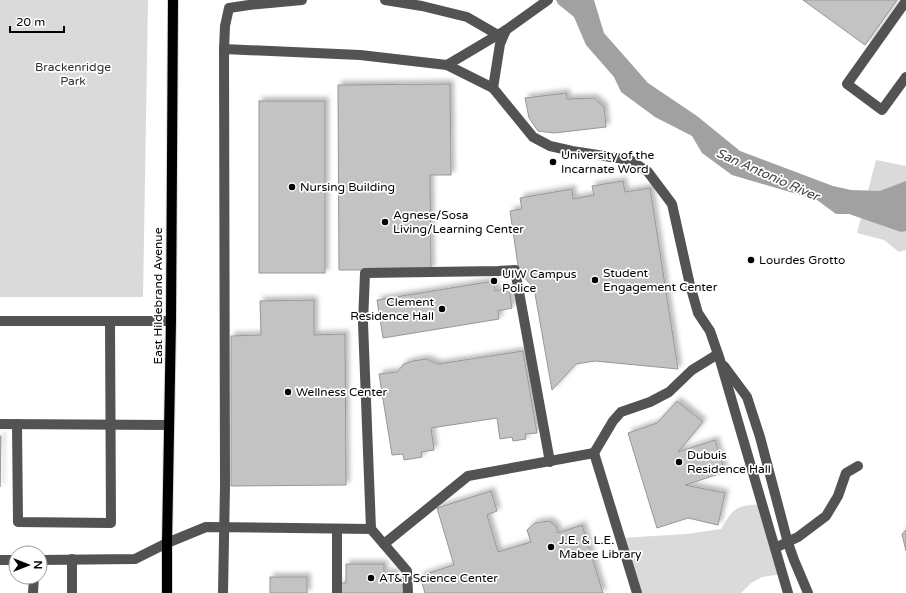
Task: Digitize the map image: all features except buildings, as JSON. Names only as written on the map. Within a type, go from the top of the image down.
[{"type":"main road","name":"East Hildebrand Avenue","points":[[167,593],[171,321],[173,0]]},
{"type":"street","points":[[223,593],[224,26],[229,8],[302,0]]},
{"type":"street","points":[[385,0],[422,6],[467,17],[502,32]]},
{"type":"street","points":[[447,66],[502,32],[548,0]]},
{"type":"street","points":[[906,1],[847,84],[882,110],[906,77]]},
{"type":"street","points":[[493,88],[502,32]]},
{"type":"street","points":[[224,49],[360,55],[447,66],[493,88],[533,137],[550,146],[630,160],[648,172],[672,204],[690,285],[698,313],[710,331],[719,357],[788,593]]},
{"type":"street","points":[[408,593],[407,571],[371,529],[363,323],[365,274],[515,270],[550,462]]},
{"type":"street","points":[[0,321],[171,321]]},
{"type":"street","points":[[17,424],[18,522],[111,523],[110,321]]},
{"type":"street","points":[[384,544],[468,476],[594,453],[613,421],[621,412],[650,402],[669,392],[692,370],[719,357]]},
{"type":"street","points":[[719,357],[747,397],[760,437],[788,543],[808,593]]},
{"type":"street","points":[[0,424],[169,424]]},
{"type":"street","points":[[594,453],[637,593]]},
{"type":"street","points":[[775,548],[788,543],[826,516],[838,496],[846,473],[858,466]]},
{"type":"street","points":[[48,560],[135,559],[167,543],[206,527],[371,529]]},
{"type":"street","points":[[337,529],[337,593]]},
{"type":"street","points":[[72,560],[72,593]]},
{"type":"green space","name":"Brackenridge Park","points":[[0,0],[148,0],[143,297],[0,297]]},
{"type":"green space","points":[[876,160],[906,166],[906,250],[899,252],[884,240],[857,233]]},
{"type":"green space","points":[[762,504],[782,574],[762,577],[751,583],[741,593],[637,593],[620,538],[687,534],[721,529],[729,516],[737,509]]},
{"type":"water","name":"San Antonio River","points":[[556,0],[594,0],[604,33],[648,83],[697,116],[740,151],[833,186],[851,190],[880,191],[906,181],[906,231],[901,232],[849,214],[836,214],[817,200],[732,175],[702,153],[692,136],[655,117],[621,92],[614,77],[586,45],[574,17],[558,4]]},
{"type":"place","name":"University of the Incarnate Word","points":[[553,162]]},
{"type":"place","name":"Nursing Building","points":[[292,187]]},
{"type":"place","name":"Agnese/Sosa Living/Learning Center","points":[[385,222]]},
{"type":"place","name":"Lourdes Grotto","points":[[751,260]]},
{"type":"place","name":"Student Engagement Center","points":[[595,280]]},
{"type":"place","name":"UIW Campus Police","points":[[494,281]]},
{"type":"place","name":"Clement Residence Hall","points":[[442,309]]},
{"type":"place","name":"Wellness Center","points":[[288,392]]},
{"type":"place","name":"Dubuis Residence Hall","points":[[679,462]]},
{"type":"place","name":"J.E. & L.E. Mabee Library","points":[[551,547]]},
{"type":"place","name":"AT&T Science Center","points":[[371,578]]}]
